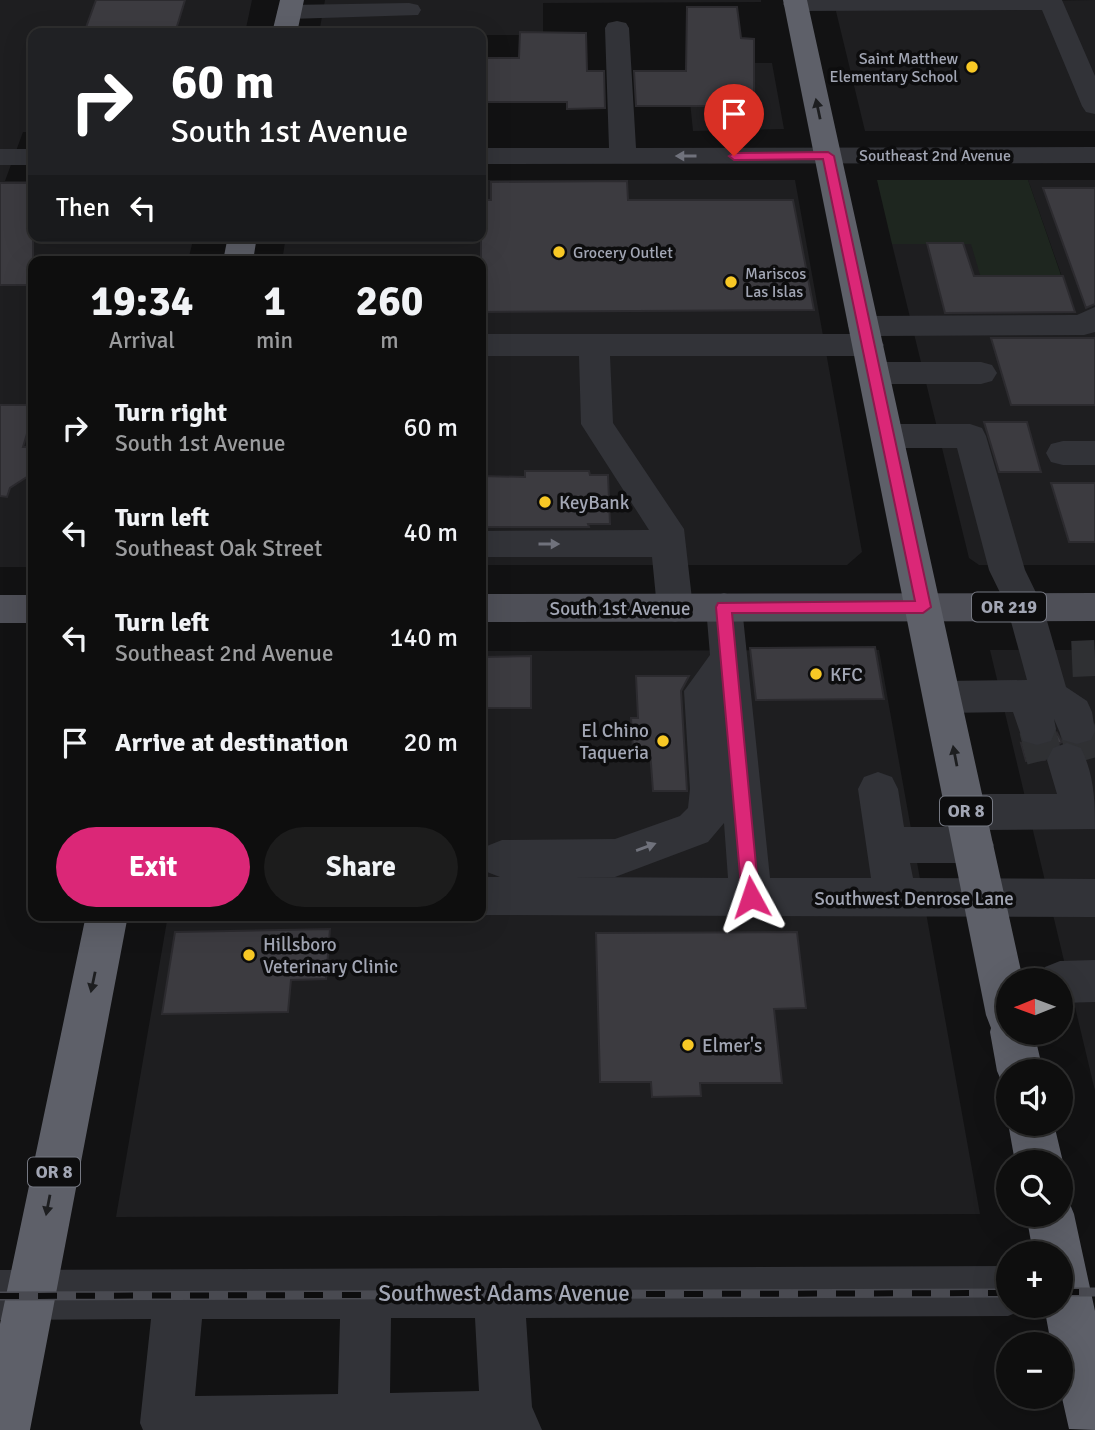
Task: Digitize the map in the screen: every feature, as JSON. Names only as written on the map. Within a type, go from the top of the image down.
[{"type":"highway","name":"OR 8","points":[[795,2],[1000,968]]},
{"type":"highway","name":"OR 8","points":[[4,1430],[15,1295],[106,921]]},
{"type":"highway","points":[[1073,1306],[1095,1429]]},
{"type":"main road","name":"South 1st Avenue","points":[[486,608],[1095,607]]},
{"type":"main road","points":[[0,609],[28,609]]},
{"type":"street","points":[[795,2],[1051,2],[1095,106]]},
{"type":"street","points":[[289,15],[410,10]]},
{"type":"street","points":[[617,28],[623,156]]},
{"type":"street","name":"Southeast 2nd Avenue","points":[[486,156],[1095,155]]},
{"type":"street","points":[[0,157],[28,157]]},
{"type":"street","points":[[486,345],[868,348],[1084,325],[1095,317]]},
{"type":"street","points":[[594,344],[597,424],[667,529],[675,608]]},
{"type":"street","points":[[868,348],[981,373]]},
{"type":"street","points":[[887,436],[970,436],[1007,570],[1025,607],[1063,734]]},
{"type":"street","points":[[486,544],[669,543]]},
{"type":"street","points":[[724,607],[751,897]]},
{"type":"street","points":[[502,859],[615,858],[694,829],[707,816],[710,789],[704,691],[729,660]]},
{"type":"street","points":[[942,697],[1063,734]]},
{"type":"street","points":[[887,845],[969,829],[1063,734]]},
{"type":"street","points":[[878,789],[895,898]]},
{"type":"street","name":"Southwest Denrose Lane","points":[[486,896],[1095,898]]},
{"type":"street","points":[[1073,982],[1095,981]]},
{"type":"street","name":"Southwest Adams Avenue","points":[[15,1295],[996,1291]]},
{"type":"street","points":[[179,1294],[166,1423],[364,1419],[511,1424],[499,1293]]},
{"type":"street","points":[[364,1419],[366,1294]]},
{"type":"shaded area","points":[[0,0],[252,0],[246,28],[28,28],[28,132],[23,132],[5,181],[28,181],[28,242],[193,242],[189,256],[28,256],[28,567],[0,567]]},
{"type":"shaded area","points":[[325,0],[761,0],[543,3],[543,35],[486,35],[486,28],[320,28]]},
{"type":"shaded area","name":"Saint Matthew Elementary School","points":[[1095,0],[1095,131],[865,131],[834,3]]},
{"type":"shaded area","points":[[686,63],[772,63],[784,129],[693,131]]},
{"type":"shaded area","points":[[486,180],[795,180],[862,552],[847,565],[486,565],[486,256],[283,256],[285,242],[486,242]]},
{"type":"shaded area","points":[[877,180],[1028,180],[1062,278],[981,278],[971,244],[892,244]]},
{"type":"shaded area","points":[[1028,180],[1095,180],[1095,565],[979,565],[969,558],[892,244],[971,244],[1062,277]]},
{"type":"shaded area","points":[[879,650],[980,1214],[116,1217],[167,921],[486,921],[486,651]]},
{"type":"shaded area","points":[[990,650],[1095,650],[1095,1091],[1073,999],[1073,968],[1066,968]]},
{"type":"building","points":[[96,0],[185,0],[177,28],[86,28]]},
{"type":"building","points":[[687,7],[737,7],[741,38],[754,39],[754,111],[757,126],[709,126],[706,106],[636,106],[634,71],[686,71]]},
{"type":"building","points":[[520,32],[586,33],[587,71],[604,71],[605,108],[567,109],[567,102],[486,102],[486,58],[519,58]]},
{"type":"building","points":[[627,181],[628,200],[793,200],[814,310],[486,312],[486,256],[481,256],[481,242],[486,242],[486,200],[491,200],[491,182]]},
{"type":"building","points":[[0,183],[28,183],[28,242],[33,242],[33,256],[28,256],[28,285],[0,285]]},
{"type":"building","points":[[1043,188],[1095,188],[1095,304],[1086,308]]},
{"type":"building","points":[[927,243],[963,243],[974,276],[1063,276],[1075,312],[945,313]]},
{"type":"building","points":[[991,338],[1095,338],[1095,405],[1011,405]]},
{"type":"building","points":[[0,405],[28,405],[28,430],[23,447],[28,447],[28,476],[10,488],[7,497],[0,496]]},
{"type":"building","points":[[984,422],[1027,422],[1041,472],[999,472]]},
{"type":"building","name":"KeyBank","points":[[525,471],[589,471],[590,475],[608,475],[610,524],[588,524],[589,527],[486,527],[486,476],[525,477]]},
{"type":"building","points":[[1051,483],[1095,483],[1095,542],[1069,542]]},
{"type":"building","name":"KFC","points":[[875,647],[884,699],[756,700],[750,648]]},
{"type":"building","points":[[531,656],[531,708],[486,708],[486,657]]},
{"type":"building","name":"El Chino Taqueria","points":[[636,676],[689,676],[681,691],[687,791],[653,791],[650,751],[633,750],[631,718],[638,718]]},
{"type":"building","points":[[1057,733],[1062,742],[1051,747],[1045,760],[1026,761],[1021,743],[1038,748],[1052,744]]},
{"type":"building","name":"Hillsboro Veterinary Clinic","points":[[330,929],[326,979],[291,980],[288,1012],[162,1014],[175,932]]},
{"type":"building","name":"Elmer's","points":[[797,932],[806,1008],[774,1009],[782,1083],[700,1083],[701,1096],[652,1097],[651,1082],[600,1082],[596,933]]},
{"type":"tunnel","points":[[1072,659],[1095,658]]},
{"type":"tunnel","points":[[1077,728],[1086,760]]},
{"type":"tunnel","points":[[1037,729],[1045,760]]},
{"type":"railway","points":[[1073,1292],[1095,1292]]},
{"type":"railway","points":[[0,1296],[996,1293]]},
{"type":"place","name":"Saint Matthew Elementary School","points":[[972,67]]},
{"type":"place","name":"Grocery Outlet","points":[[559,252]]},
{"type":"place","name":"Mariscos Las Islas","points":[[731,282]]},
{"type":"place","name":"KeyBank","points":[[545,502]]},
{"type":"place","name":"KFC","points":[[816,674]]},
{"type":"place","name":"El Chino Taqueria","points":[[663,741]]},
{"type":"place","name":"Hillsboro Veterinary Clinic","points":[[249,955]]},
{"type":"place","name":"Elmer's","points":[[688,1045]]},
{"type":"route","points":[[734,156],[828,156],[923,607],[724,607],[751,897]]}]
